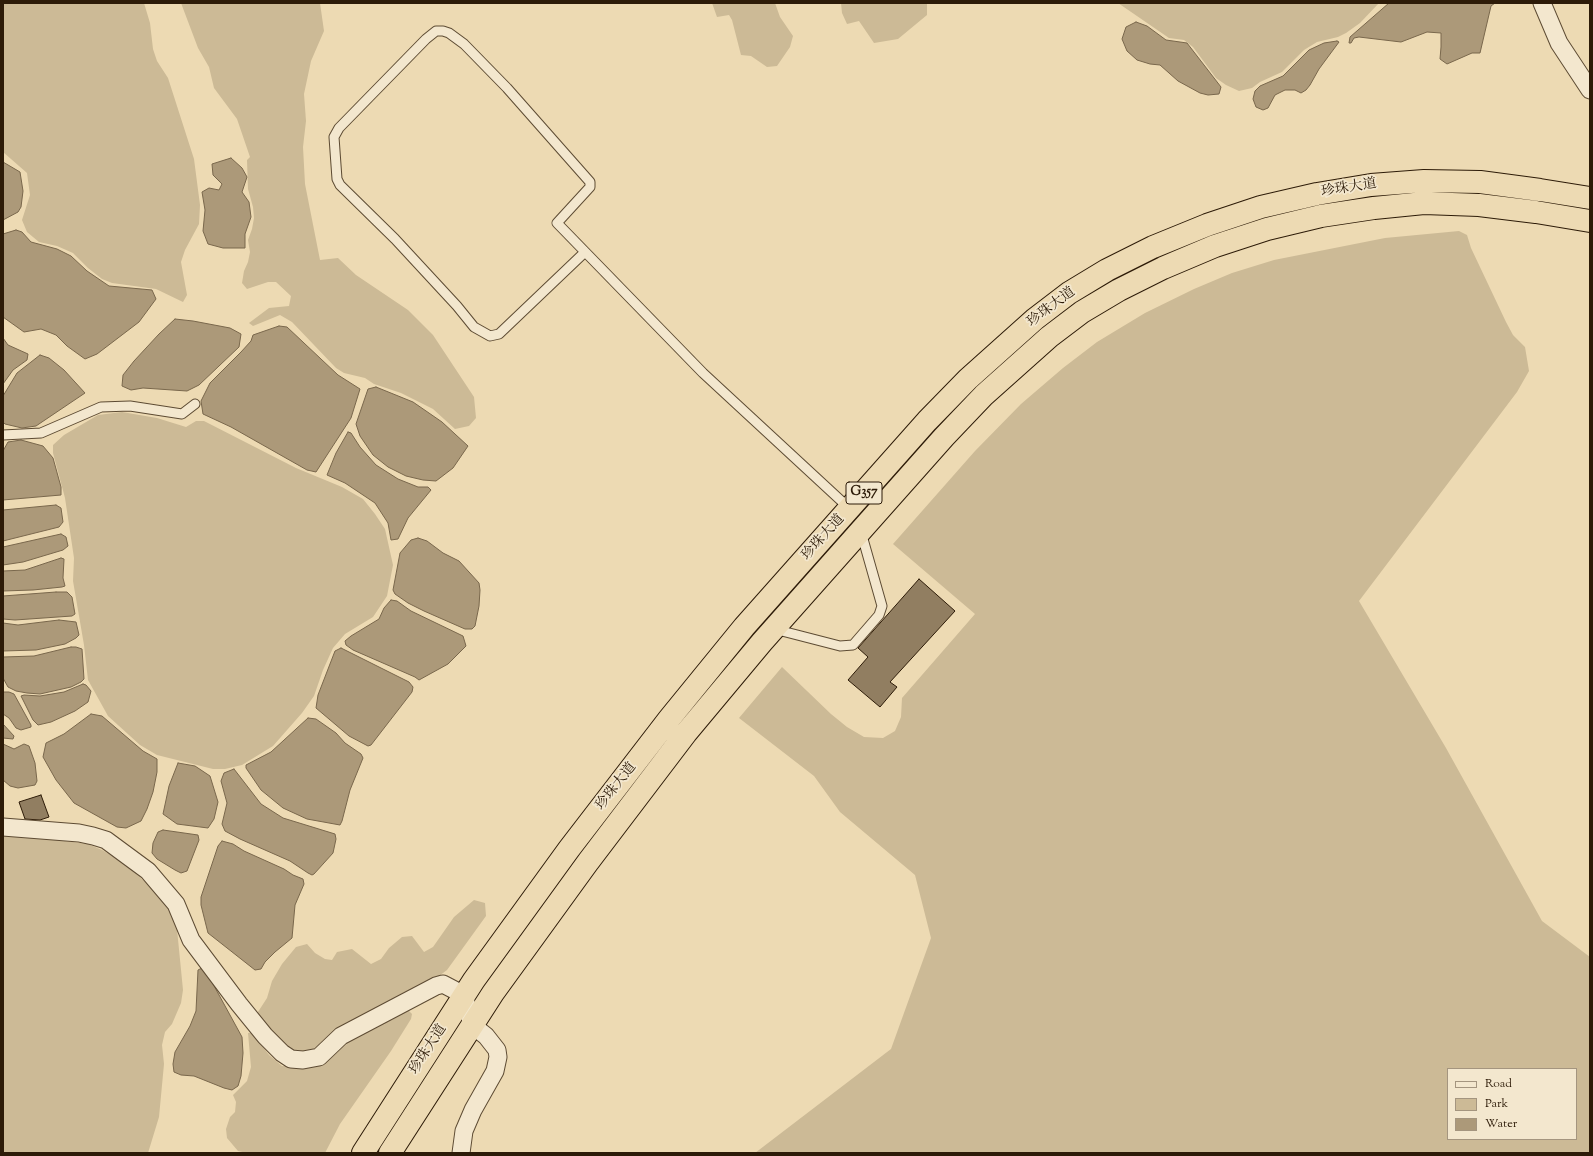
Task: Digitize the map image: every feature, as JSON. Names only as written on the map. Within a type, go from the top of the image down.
[{"type":"highway","name":"珍珠大道","points":[[363,1153],[464,995],[569,849],[669,719],[744,627],[927,421],[968,379],[1035,319],[1070,293],[1108,270],[1153,247],[1193,230],[1261,207],[1316,194],[1371,185],[1424,181],[1480,182],[1590,198]]},
{"type":"highway","name":"珍珠大道","points":[[390,1153],[493,993],[592,856],[686,733],[773,629],[944,437],[984,395],[1022,359],[1082,312],[1119,290],[1169,265],[1215,246],[1267,229],[1321,216],[1374,208],[1424,203],[1479,205],[1536,212],[1590,221]]},
{"type":"street","points":[[1542,3],[1559,42],[1590,90]]},
{"type":"street","points":[[1549,3],[1565,40],[1590,78]]},
{"type":"street","points":[[3,827],[79,833],[93,836],[106,840],[148,871],[176,904],[191,940],[239,1004],[265,1036],[282,1053],[291,1059],[303,1060],[319,1057],[341,1036],[436,986],[443,984],[464,995],[472,1025],[486,1036],[497,1050],[498,1058],[494,1071],[473,1110],[464,1131],[461,1153]]},
{"type":"lane","points":[[584,252],[499,334],[490,336],[474,327],[457,306],[395,239],[340,185],[337,179],[334,137],[339,128],[426,39],[436,31],[449,33],[464,44],[507,88],[590,182],[590,187],[557,223],[703,373],[850,509]]},
{"type":"lane","points":[[3,435],[41,433],[101,407],[130,406],[182,414],[195,404]]},
{"type":"lane","points":[[773,629],[840,646],[853,645],[879,615],[882,606],[860,531]]},
{"type":"green space","points":[[3,3],[144,3],[150,23],[153,49],[157,61],[168,78],[194,159],[200,205],[199,224],[185,250],[181,262],[187,295],[183,302],[156,289],[112,283],[102,279],[73,253],[57,246],[39,242],[27,232],[22,220],[30,195],[27,173],[3,152]]},
{"type":"green space","points":[[181,3],[320,3],[324,31],[311,61],[304,94],[306,121],[303,147],[305,184],[320,260],[338,258],[356,275],[408,310],[433,335],[474,397],[476,418],[469,426],[455,429],[433,409],[401,393],[374,384],[365,378],[344,373],[336,368],[292,322],[280,315],[253,326],[249,323],[269,308],[289,306],[291,296],[276,282],[268,282],[247,289],[242,283],[250,252],[248,240],[254,218],[253,207],[248,189],[247,160],[250,157],[237,119],[214,88],[209,67],[198,48]]},
{"type":"green space","points":[[712,3],[775,3],[780,17],[793,36],[790,47],[777,66],[767,67],[751,56],[741,55],[732,20],[729,15],[717,17]]},
{"type":"green space","points":[[841,3],[927,3],[927,15],[898,39],[874,43],[859,21],[847,24],[842,13]]},
{"type":"green space","points":[[1118,3],[1379,3],[1360,23],[1346,33],[1338,37],[1317,42],[1304,50],[1282,72],[1260,82],[1252,88],[1239,91],[1216,78],[1193,47],[1184,40],[1169,38]]},
{"type":"green space","points":[[1459,231],[1467,235],[1471,248],[1506,322],[1513,335],[1525,347],[1529,371],[1517,392],[1359,601],[1446,748],[1542,921],[1590,957],[1590,1153],[755,1153],[891,1049],[931,938],[915,875],[840,812],[814,776],[739,718],[782,667],[831,714],[847,727],[864,737],[883,738],[895,731],[901,717],[902,698],[975,614],[893,544],[975,451],[1021,404],[1063,368],[1097,342],[1145,313],[1194,289],[1232,273],[1274,260],[1385,238]]},
{"type":"green space","points":[[122,412],[157,418],[186,427],[196,421],[204,421],[296,468],[342,487],[363,499],[385,529],[393,565],[387,596],[373,617],[345,634],[333,648],[323,670],[314,696],[302,713],[273,746],[242,765],[225,769],[213,769],[157,755],[140,745],[108,716],[88,680],[84,645],[73,581],[74,558],[65,498],[53,453],[53,445],[64,435],[98,415]]},
{"type":"green space","points":[[3,833],[88,844],[102,850],[123,862],[165,900],[176,919],[183,990],[181,1003],[172,1024],[165,1032],[162,1045],[164,1064],[159,1117],[148,1153],[3,1153]]},
{"type":"green space","points":[[474,900],[485,903],[486,916],[447,970],[435,979],[339,1030],[310,1052],[292,1053],[256,1015],[267,998],[272,981],[282,964],[296,947],[307,944],[315,953],[325,959],[332,960],[337,952],[352,949],[371,964],[381,959],[389,948],[402,937],[412,936],[424,952],[433,947],[454,917]]},
{"type":"green space","points":[[408,1010],[412,1014],[411,1019],[391,1051],[340,1124],[325,1153],[247,1153],[238,1151],[227,1138],[226,1129],[230,1117],[235,1112],[236,1102],[233,1095],[247,1081],[251,1067],[248,1033],[252,1033],[269,1055],[282,1066],[299,1067]]},
{"type":"water","points":[[1389,3],[1495,3],[1491,6],[1480,53],[1472,53],[1447,64],[1440,59],[1441,33],[1427,32],[1401,42],[1359,37],[1354,38],[1351,43],[1349,43],[1350,37]]},
{"type":"water","points":[[1136,22],[1147,26],[1166,40],[1187,43],[1221,87],[1219,94],[1208,95],[1200,93],[1178,81],[1160,65],[1137,60],[1127,51],[1122,39],[1126,27]]},
{"type":"water","points":[[1339,42],[1306,90],[1301,93],[1295,90],[1285,90],[1275,95],[1268,108],[1263,110],[1256,107],[1253,99],[1255,91],[1260,86],[1283,76],[1309,50],[1324,43]]},
{"type":"water","points":[[231,158],[242,168],[247,177],[242,192],[249,202],[251,217],[245,234],[245,248],[223,248],[208,244],[203,231],[205,210],[202,192],[209,188],[219,190],[222,184],[213,175],[212,164]]},
{"type":"water","points":[[3,162],[20,172],[23,191],[21,207],[18,212],[3,220]]},
{"type":"water","points":[[16,230],[22,232],[31,242],[57,249],[71,256],[87,271],[109,286],[152,290],[156,299],[139,322],[97,354],[85,359],[67,346],[56,335],[41,329],[24,332],[3,317],[3,234]]},
{"type":"water","points":[[175,319],[230,328],[241,334],[239,347],[199,385],[187,391],[143,388],[131,390],[122,386],[123,375],[134,361]]},
{"type":"water","points":[[279,326],[287,327],[338,375],[360,389],[351,418],[316,472],[307,470],[231,427],[203,414],[201,401],[210,383],[251,341],[253,335]]},
{"type":"water","points":[[3,338],[8,345],[28,354],[27,360],[13,370],[3,384]]},
{"type":"water","points":[[40,355],[49,358],[64,370],[85,393],[36,426],[22,428],[5,424],[3,422],[3,396],[17,373]]},
{"type":"water","points":[[376,387],[413,402],[442,422],[468,446],[453,468],[436,481],[423,480],[406,476],[388,467],[373,455],[360,436],[356,424],[368,389]]},
{"type":"water","points":[[348,432],[351,433],[360,447],[376,465],[398,479],[418,487],[428,487],[431,490],[408,518],[398,539],[391,540],[388,523],[375,503],[345,483],[327,475],[336,453]]},
{"type":"water","points":[[21,440],[43,446],[53,458],[61,487],[61,495],[3,500],[3,451],[8,442]]},
{"type":"water","points":[[56,505],[61,508],[63,522],[59,527],[3,541],[3,510]]},
{"type":"water","points":[[61,534],[66,537],[68,546],[63,550],[23,562],[3,565],[3,547]]},
{"type":"water","points":[[418,538],[427,541],[443,553],[459,561],[479,583],[479,606],[475,626],[472,629],[465,629],[424,611],[395,594],[393,590],[400,553],[411,540]]},
{"type":"water","points":[[61,558],[64,559],[63,578],[65,586],[33,590],[3,591],[3,571],[25,570]]},
{"type":"water","points":[[67,592],[72,597],[75,614],[72,616],[15,620],[3,619],[3,596]]},
{"type":"water","points":[[391,600],[397,601],[411,611],[463,636],[466,646],[448,664],[419,680],[353,650],[346,645],[345,641],[351,636],[379,619],[384,608]]},
{"type":"water","points":[[59,620],[76,622],[79,635],[65,644],[36,650],[3,651],[3,623],[18,625]]},
{"type":"water","points":[[71,647],[82,649],[84,679],[71,687],[40,694],[27,693],[16,691],[8,687],[3,678],[3,657],[34,656]]},
{"type":"water","points":[[341,648],[409,682],[413,687],[412,692],[371,745],[368,746],[349,736],[316,708],[318,695],[335,651]]},
{"type":"water","points":[[83,684],[86,685],[91,691],[88,702],[75,711],[51,722],[38,725],[33,720],[21,696],[40,696],[64,692]]},
{"type":"water","points":[[3,692],[14,694],[31,727],[21,730],[16,728],[9,718],[3,714]]},
{"type":"water","points":[[91,714],[102,716],[143,751],[157,759],[157,772],[153,792],[147,809],[141,821],[126,828],[117,827],[74,803],[56,780],[43,757],[46,743],[64,734]]},
{"type":"water","points":[[308,718],[316,719],[336,733],[345,743],[361,754],[363,758],[350,790],[340,825],[307,819],[283,808],[261,790],[246,768],[246,765],[271,752]]},
{"type":"water","points":[[3,724],[14,736],[13,739],[3,738]]},
{"type":"water","points":[[3,744],[14,749],[24,744],[29,746],[35,763],[37,781],[35,785],[18,788],[10,786],[3,780]]},
{"type":"water","points":[[178,763],[195,766],[210,776],[218,802],[214,819],[208,828],[177,824],[163,814],[169,786]]},
{"type":"water","points":[[234,769],[261,804],[283,818],[335,834],[336,839],[333,853],[314,874],[312,875],[290,861],[225,831],[222,824],[227,803],[221,781],[224,773]]},
{"type":"water","points":[[163,830],[198,835],[199,840],[187,871],[181,873],[175,870],[157,859],[152,853],[153,843],[158,832]]},
{"type":"water","points":[[222,841],[233,844],[244,851],[303,879],[304,884],[295,905],[292,938],[265,962],[261,969],[255,970],[208,933],[201,905],[201,897],[218,846]]},
{"type":"water","points":[[202,968],[207,973],[242,1037],[243,1053],[241,1076],[238,1086],[232,1090],[194,1076],[181,1075],[174,1072],[173,1064],[175,1052],[190,1026],[196,1011],[198,970]]},
{"type":"building","points":[[919,579],[955,611],[890,682],[897,687],[880,707],[848,680],[868,657],[858,648]]},
{"type":"building","points":[[41,795],[49,817],[40,820],[25,819],[19,802]]}]
